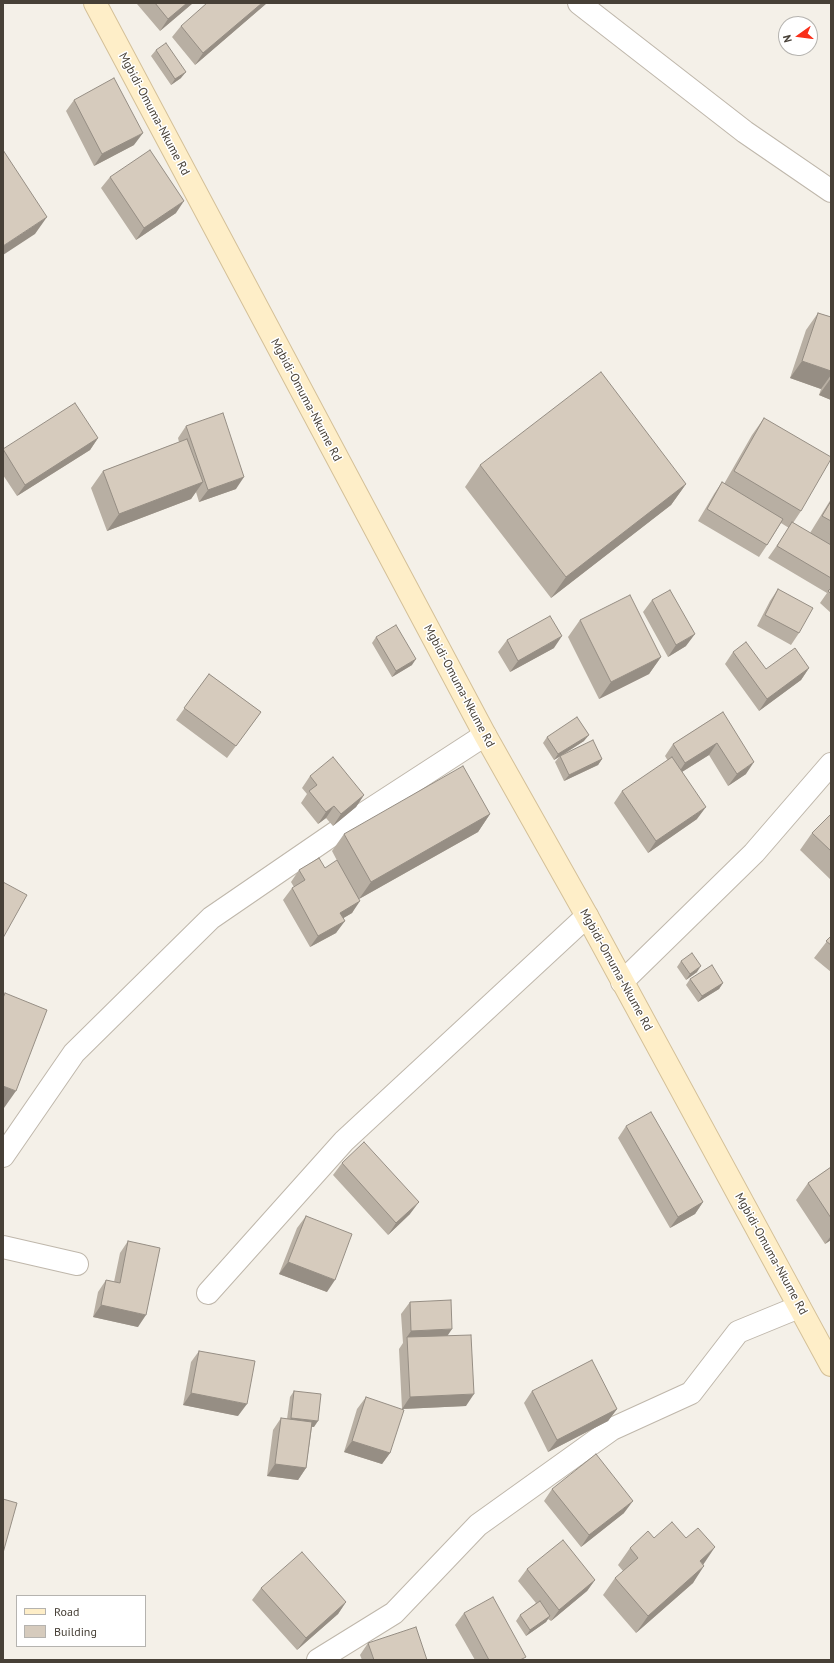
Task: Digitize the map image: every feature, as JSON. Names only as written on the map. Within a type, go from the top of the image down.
[{"type":"street","name":"Mgbidi-Omuma-Nkume Rd","points":[[95,3],[485,735],[587,916],[831,1365]]},
{"type":"street","points":[[579,3],[745,132],[831,191]]},
{"type":"street","points":[[3,1156],[74,1053],[211,918],[351,822],[485,735]]},
{"type":"street","points":[[622,982],[754,853],[831,764]]},
{"type":"street","points":[[208,1293],[344,1141],[587,916]]},
{"type":"street","points":[[3,1247],[77,1264]]},
{"type":"street","points":[[318,1660],[394,1613],[478,1525],[599,1438],[612,1429],[691,1393],[738,1332],[799,1306]]},
{"type":"building","points":[[155,3],[187,3],[168,19]]},
{"type":"building","points":[[207,3],[262,3],[203,53],[181,26]]},
{"type":"building","points":[[166,43],[186,72],[175,79],[156,50]]},
{"type":"building","points":[[114,78],[143,133],[102,154],[74,100]]},
{"type":"building","points":[[3,150],[47,217],[3,246]]},
{"type":"building","points":[[150,150],[184,201],[144,228],[110,177]]},
{"type":"building","points":[[818,313],[831,317],[831,371],[802,361]]},
{"type":"building","points":[[601,372],[686,484],[566,577],[480,465]]},
{"type":"building","points":[[75,403],[98,438],[25,485],[3,449]]},
{"type":"building","points":[[223,413],[244,477],[208,490],[186,426]]},
{"type":"building","points":[[764,418],[831,457],[801,511],[734,471]]},
{"type":"building","points":[[187,439],[203,482],[119,514],[103,471]]},
{"type":"building","points":[[722,482],[783,519],[767,545],[707,509]]},
{"type":"building","points":[[831,501],[831,521],[822,516]]},
{"type":"building","points":[[792,522],[831,545],[831,578],[777,546]]},
{"type":"building","points":[[778,589],[813,608],[799,633],[765,615]]},
{"type":"building","points":[[670,590],[695,634],[676,645],[652,600]]},
{"type":"building","points":[[630,595],[661,657],[611,682],[580,620]]},
{"type":"building","points":[[550,616],[562,636],[518,661],[507,640]]},
{"type":"building","points":[[396,625],[416,659],[396,671],[376,637]]},
{"type":"building","points":[[746,642],[766,669],[795,648],[809,668],[767,699],[733,652]]},
{"type":"building","points":[[209,674],[261,712],[236,746],[184,708]]},
{"type":"building","points":[[723,712],[754,762],[737,774],[717,743],[685,763],[673,744]]},
{"type":"building","points":[[577,717],[589,735],[558,754],[547,737]]},
{"type":"building","points":[[593,740],[602,759],[569,775],[560,756]]},
{"type":"building","points":[[333,757],[364,795],[341,814],[334,806],[326,812],[309,791],[317,785],[310,776]]},
{"type":"building","points":[[672,757],[706,807],[656,841],[622,791]]},
{"type":"building","points":[[463,766],[490,814],[371,882],[344,834]]},
{"type":"building","points":[[831,814],[831,851],[812,833]]},
{"type":"building","points":[[319,858],[325,868],[337,860],[360,901],[340,913],[345,921],[318,936],[292,888],[305,880],[299,870]]},
{"type":"building","points":[[3,882],[27,895],[3,938]]},
{"type":"building","points":[[831,936],[831,945],[826,941]]},
{"type":"building","points":[[692,953],[701,966],[690,974],[681,961]]},
{"type":"building","points":[[712,965],[723,983],[702,996],[690,979]]},
{"type":"building","points":[[5,993],[47,1010],[16,1091],[3,1086],[3,998]]},
{"type":"building","points":[[651,1112],[703,1202],[678,1217],[626,1126]]},
{"type":"building","points":[[364,1142],[419,1202],[396,1223],[342,1163]]},
{"type":"building","points":[[831,1167],[831,1218],[808,1183]]},
{"type":"building","points":[[306,1216],[352,1234],[335,1280],[288,1262]]},
{"type":"building","points":[[128,1241],[160,1248],[146,1315],[101,1305],[106,1280],[120,1283]]},
{"type":"building","points":[[451,1300],[452,1329],[411,1331],[410,1302]]},
{"type":"building","points":[[471,1335],[474,1394],[410,1397],[407,1337]]},
{"type":"building","points":[[199,1351],[255,1361],[247,1404],[191,1393]]},
{"type":"building","points":[[592,1360],[617,1409],[557,1440],[532,1391]]},
{"type":"building","points":[[294,1391],[321,1394],[318,1421],[291,1418]]},
{"type":"building","points":[[366,1397],[404,1410],[390,1453],[352,1441]]},
{"type":"building","points":[[281,1418],[312,1422],[306,1468],[275,1464]]},
{"type":"building","points":[[596,1454],[633,1501],[589,1535],[552,1489]]},
{"type":"building","points":[[3,1499],[17,1503],[3,1553]]},
{"type":"building","points":[[672,1522],[686,1538],[698,1528],[715,1547],[700,1561],[704,1566],[648,1616],[615,1578],[638,1558],[630,1548],[648,1531],[654,1538]]},
{"type":"building","points":[[563,1540],[595,1580],[559,1610],[527,1569]]},
{"type":"building","points":[[302,1552],[346,1602],[306,1638],[261,1588]]},
{"type":"building","points":[[493,1597],[526,1657],[520,1660],[489,1660],[464,1613]]},
{"type":"building","points":[[540,1601],[550,1616],[530,1630],[520,1615]]},
{"type":"building","points":[[416,1627],[427,1660],[374,1660],[368,1643]]}]
